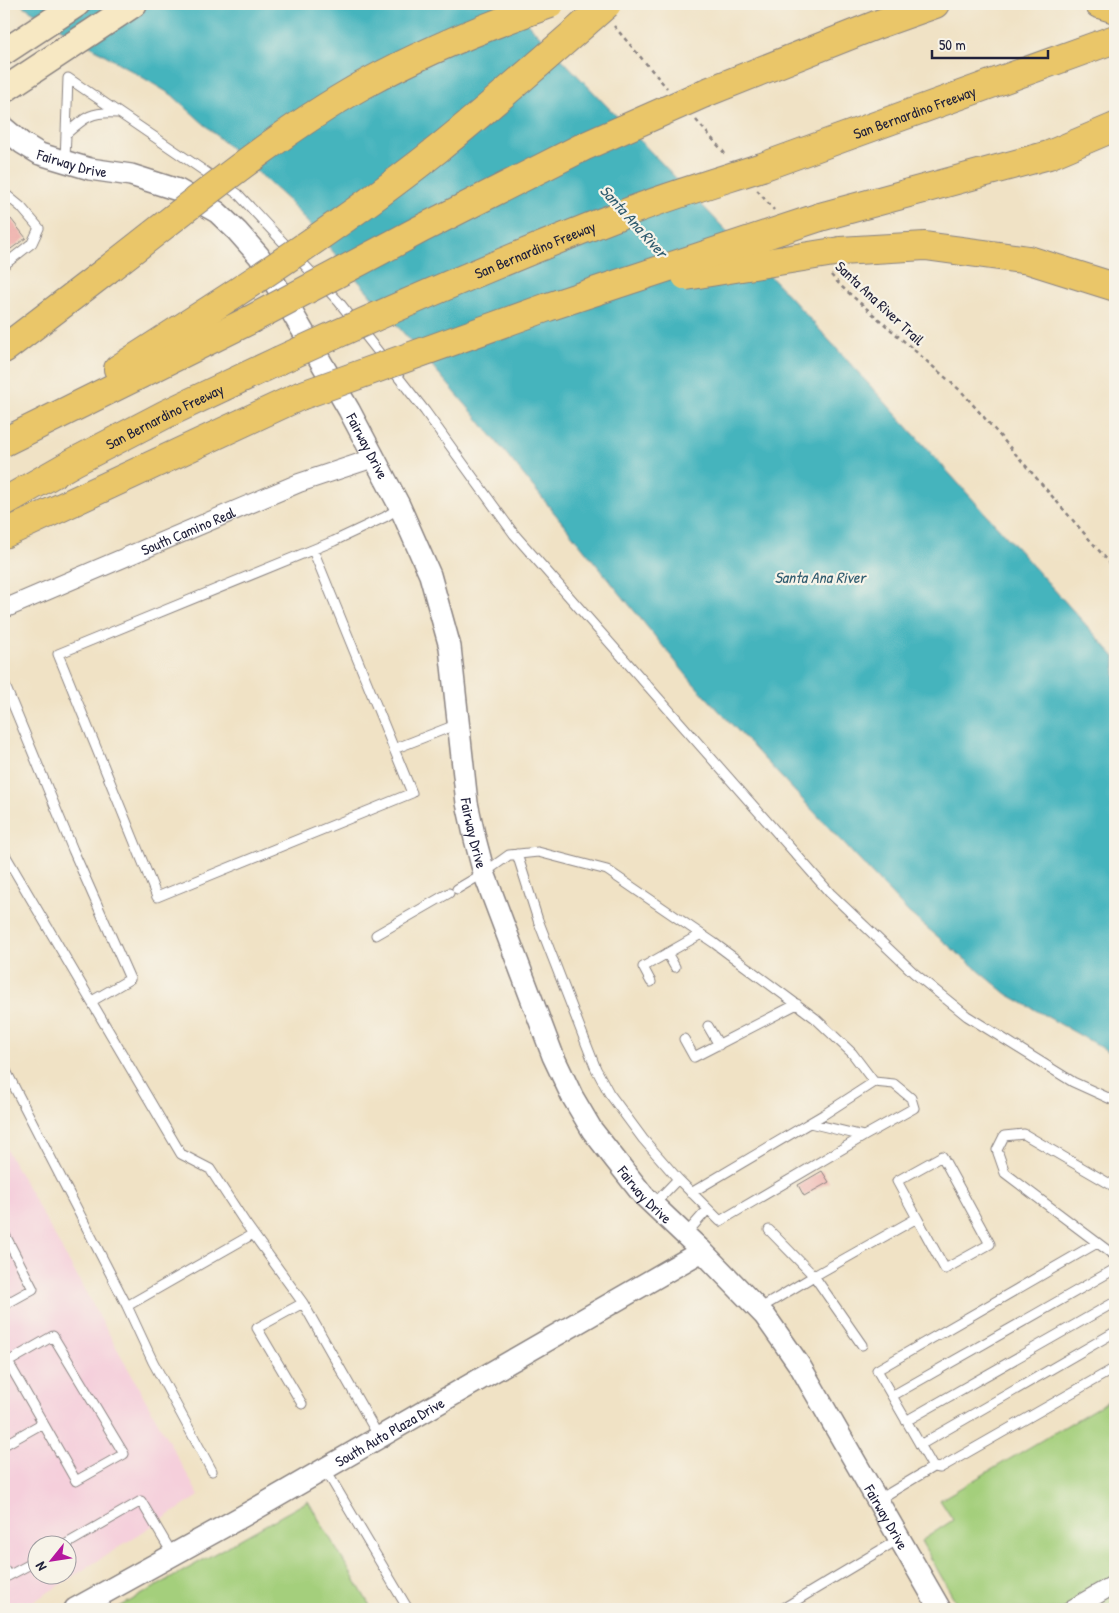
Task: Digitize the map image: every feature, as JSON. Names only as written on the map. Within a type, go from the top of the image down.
[{"type":"highway","points":[[4,350],[251,160],[363,86],[427,52],[509,18],[550,4]]},
{"type":"highway","points":[[4,442],[250,320],[421,229],[583,147],[698,104],[876,25],[935,4]]},
{"type":"highway","points":[[1099,4],[1115,9]]},
{"type":"highway","points":[[4,442],[329,231],[437,150],[525,76],[610,14]]},
{"type":"highway","name":"San Bernardino Freeway","points":[[4,502],[74,462],[166,414],[390,310],[525,253],[635,209],[759,178],[1115,39]]},
{"type":"highway","points":[[4,534],[300,396],[548,308],[820,217],[1049,155],[1115,127]]},
{"type":"highway","points":[[548,308],[697,274],[834,261],[925,246],[1029,260],[1115,288]]},
{"type":"main road","points":[[12,46],[77,4]]},
{"type":"main road","points":[[4,90],[134,4]]},
{"type":"street","name":"Fairway Drive","points":[[4,128],[22,144],[40,154],[90,169],[131,175],[178,190],[217,212],[259,256],[374,458],[400,508],[430,575],[450,647],[468,804],[484,873],[552,1056],[572,1096],[592,1130],[643,1195],[759,1309],[800,1366],[940,1609]]},
{"type":"street","name":"South Camino Real","points":[[4,609],[299,483],[374,458]]},
{"type":"street","name":"South Auto Plaza Drive","points":[[75,1609],[173,1555],[702,1251]]},
{"type":"street","points":[[1072,1609],[1115,1584]]},
{"type":"lane","points":[[65,162],[68,78],[238,194],[339,302],[424,411],[514,534],[830,893],[914,973],[967,1016],[1073,1082],[1115,1101]]},
{"type":"lane","points":[[66,134],[78,122],[91,114],[104,112],[119,114]]},
{"type":"lane","points":[[4,193],[21,207],[39,228],[32,243],[4,266]]},
{"type":"lane","points":[[314,550],[412,793],[156,897],[58,654],[314,550],[385,517],[400,508]]},
{"type":"lane","points":[[4,684],[73,850],[130,979],[92,1001]]},
{"type":"lane","points":[[394,750],[459,724]]},
{"type":"lane","points":[[376,935],[484,873],[509,855],[538,852],[607,870],[701,934],[815,1018],[852,1053],[874,1082]]},
{"type":"lane","points":[[4,853],[182,1154],[210,1169],[302,1303],[379,1437]]},
{"type":"lane","points":[[516,854],[538,920],[596,1069],[609,1093],[678,1179],[691,1193],[720,1221],[914,1108],[911,1098],[894,1084],[874,1082],[810,1123],[691,1193]]},
{"type":"lane","points":[[652,982],[643,967],[701,934]]},
{"type":"lane","points":[[667,953],[675,967]]},
{"type":"lane","points":[[684,1039],[694,1057],[796,1004]]},
{"type":"lane","points":[[708,1026],[719,1045]]},
{"type":"lane","points":[[4,1067],[127,1306],[153,1362],[212,1471]]},
{"type":"lane","points":[[810,1123],[864,1136]]},
{"type":"lane","points":[[1115,1187],[1024,1134],[1004,1136],[997,1150],[1004,1173],[1115,1256]]},
{"type":"lane","points":[[942,1156],[990,1244],[945,1269],[917,1218],[897,1181],[942,1156]]},
{"type":"lane","points":[[653,1205],[678,1179]]},
{"type":"lane","points":[[685,1235],[708,1210]]},
{"type":"lane","points":[[759,1309],[917,1218]]},
{"type":"lane","points":[[769,1230],[814,1276],[862,1345]]},
{"type":"lane","points":[[4,1233],[33,1289],[4,1305]]},
{"type":"lane","points":[[127,1306],[253,1234]]},
{"type":"lane","points":[[933,1467],[877,1370],[1097,1243]]},
{"type":"lane","points":[[892,1396],[1115,1269]]},
{"type":"lane","points":[[906,1421],[1115,1302]]},
{"type":"lane","points":[[302,1303],[257,1328],[302,1404]]},
{"type":"lane","points":[[920,1445],[1115,1332]]},
{"type":"lane","points":[[53,1336],[124,1454],[76,1482],[43,1423],[8,1362],[53,1336]]},
{"type":"lane","points":[[878,1500],[933,1467],[940,1468],[1115,1368]]},
{"type":"lane","points":[[4,1445],[43,1423]]},
{"type":"lane","points":[[325,1468],[408,1609]]},
{"type":"lane","points":[[78,1537],[142,1501],[173,1555]]},
{"type":"lane","points":[[782,1609],[900,1538]]},
{"type":"lane","points":[[4,1569],[8,1576],[28,1565]]},
{"type":"path","points":[[610,14],[671,92]]},
{"type":"path","points":[[698,104],[730,160]]},
{"type":"path","points":[[759,178],[776,212]]},
{"type":"path","name":"Santa Ana River Trail","points":[[834,261],[842,287],[962,392],[1115,569]]},
{"type":"shaded area","points":[[4,1145],[199,1496],[78,1573],[78,1536],[28,1536],[28,1586],[58,1586],[22,1609],[4,1609]]},
{"type":"green space","points":[[1115,1397],[1115,1609],[960,1609],[921,1541],[953,1520],[940,1500]]},
{"type":"green space","points":[[308,1501],[372,1609],[116,1609]]},
{"type":"water","name":"Santa Ana River","points":[[20,4],[509,4],[791,298],[1115,657],[1115,1055],[1007,994],[908,912],[693,683],[473,413],[289,201],[172,95]]},
{"type":"building","points":[[11,219],[26,238],[4,254],[4,224]]},
{"type":"building","points":[[822,1171],[829,1182],[804,1196],[798,1185]]}]
